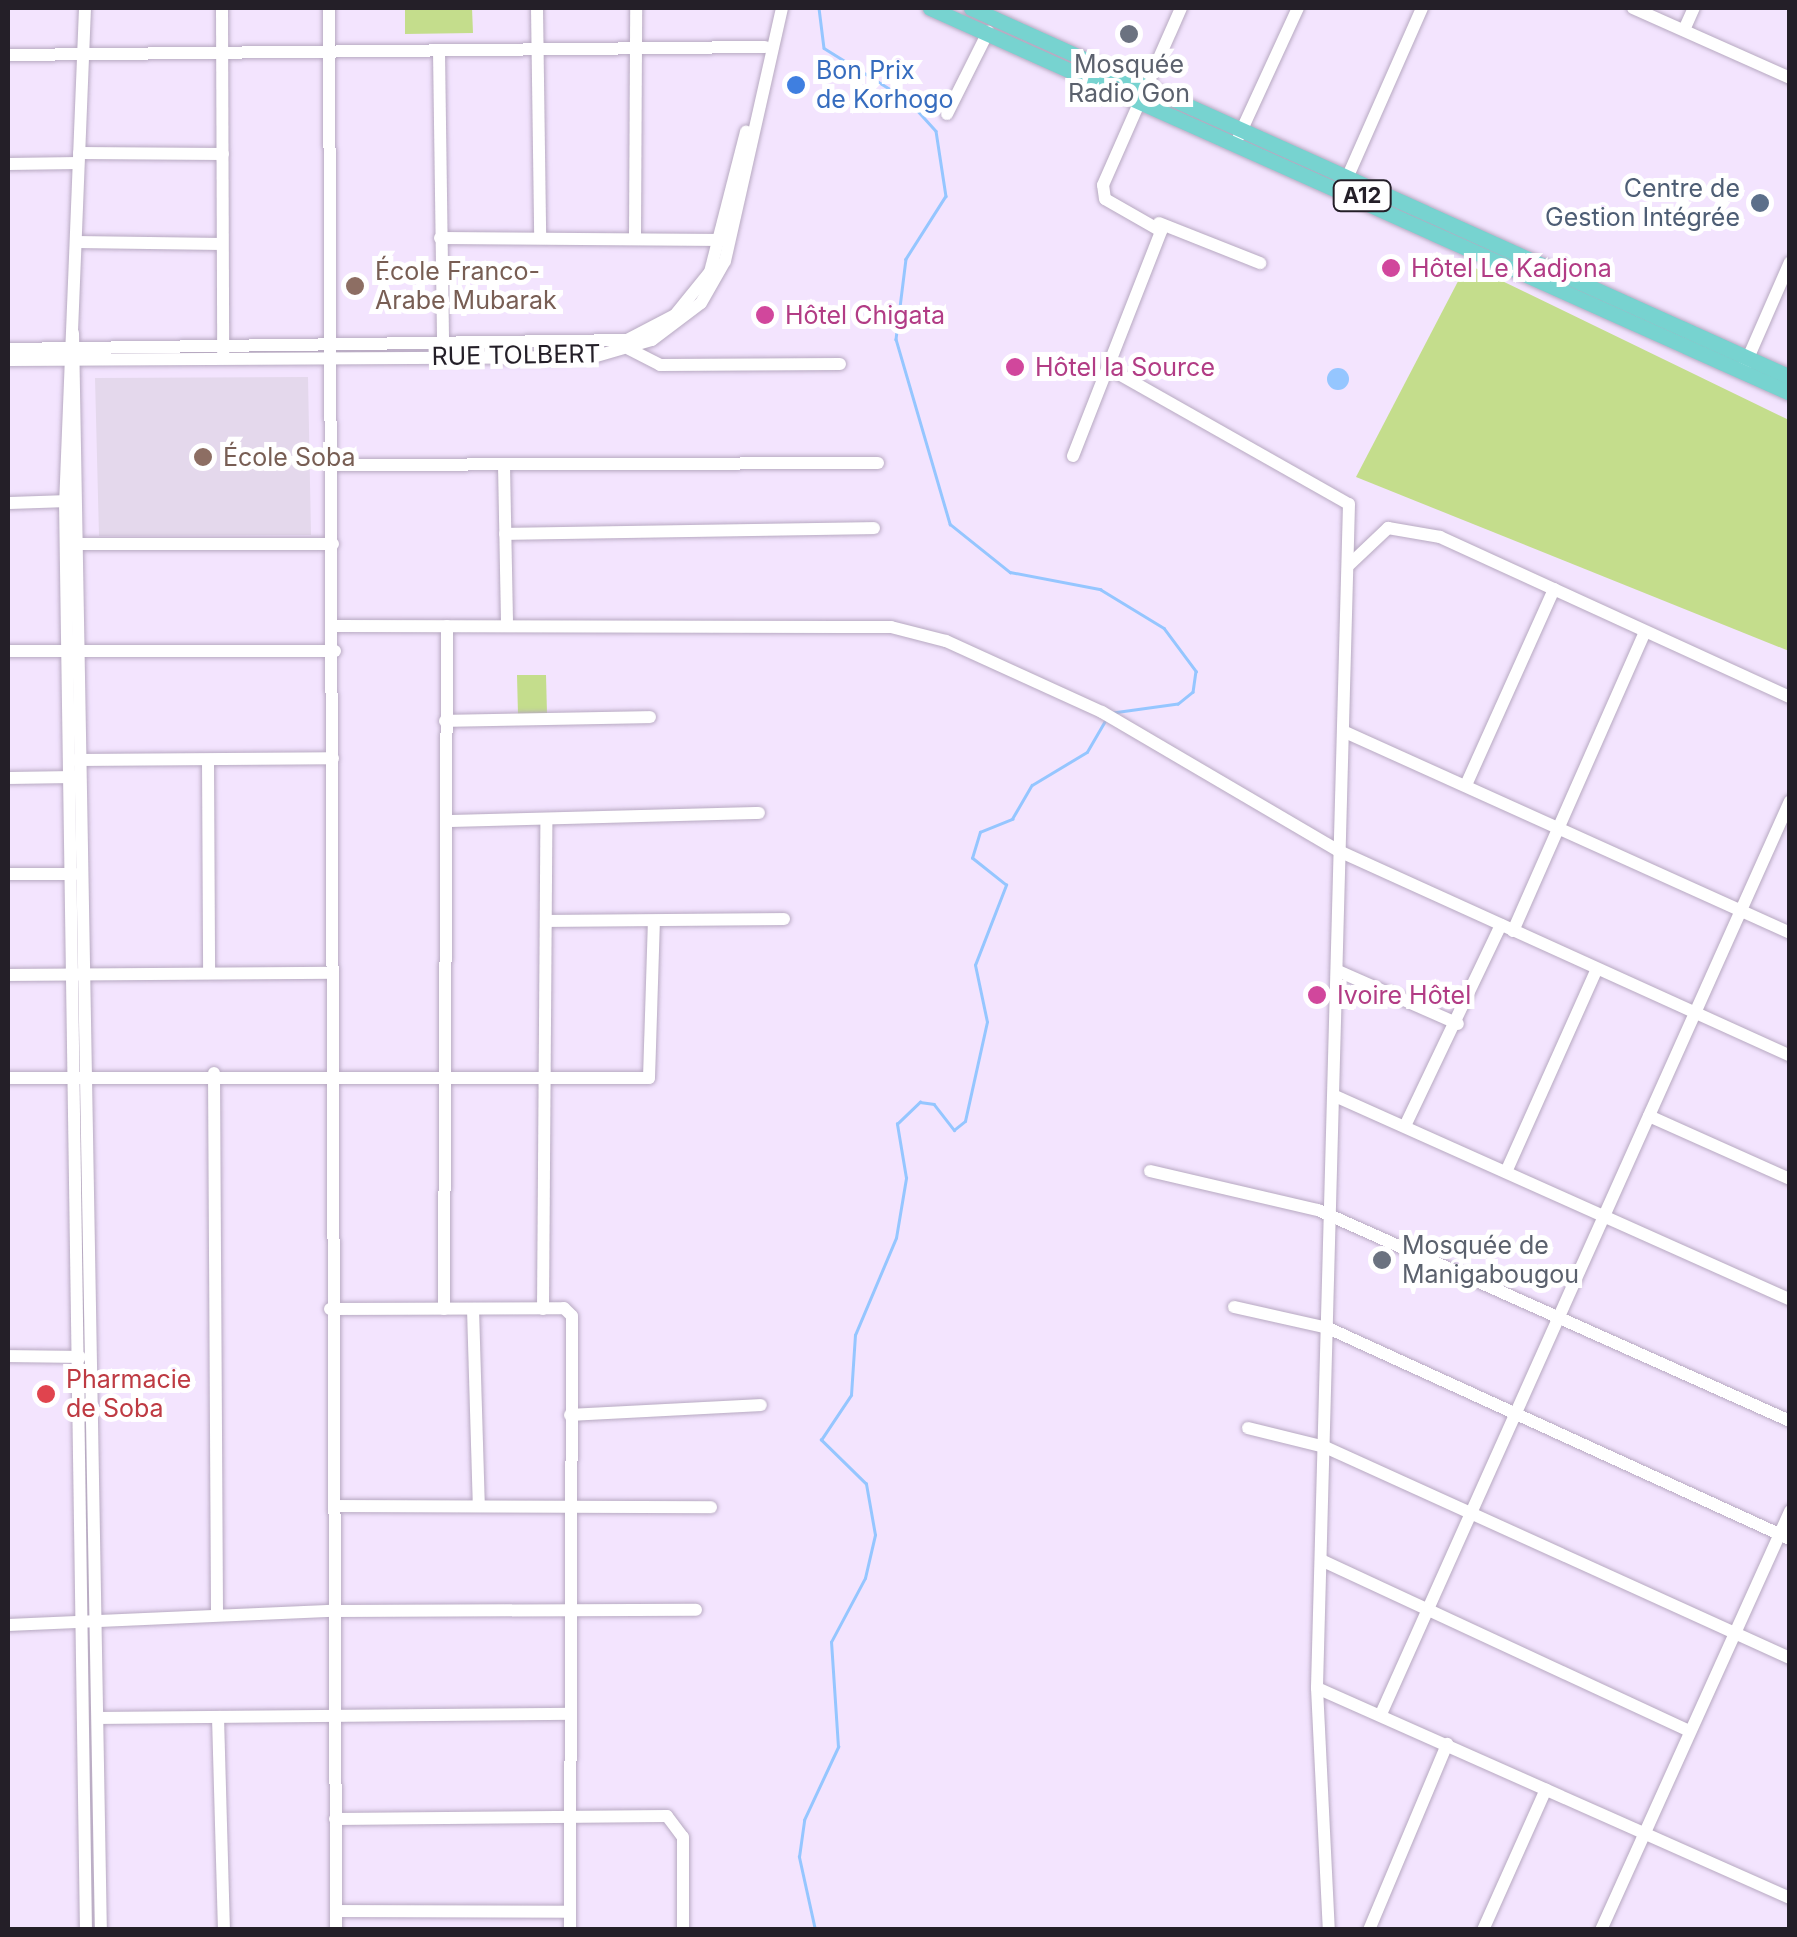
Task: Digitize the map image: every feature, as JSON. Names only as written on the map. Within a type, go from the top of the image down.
[{"type":"main road","name":"A12","points":[[930,8],[948,11],[988,32],[1144,90]]},
{"type":"main road","name":"A12","points":[[971,8],[1745,365],[1790,393]]},
{"type":"main road","name":"A12","points":[[1745,365],[1790,378]]},
{"type":"street","points":[[82,974],[74,874],[71,500],[85,8]]},
{"type":"street","points":[[222,8],[223,356]]},
{"type":"street","points":[[329,8],[335,650],[330,1310],[336,1930]]},
{"type":"street","points":[[537,8],[540,236]]},
{"type":"street","points":[[635,236],[636,8]]},
{"type":"street","name":"RUE TOLBERT","points":[[332,353],[627,340],[692,299],[724,240],[773,8]]},
{"type":"street","name":"RUE TOLBERT","points":[[8,360],[73,355],[630,350],[686,318],[718,278],[782,8]]},
{"type":"street","points":[[1182,8],[1102,193],[1159,223],[1260,263]]},
{"type":"street","points":[[1241,132],[1298,8]]},
{"type":"street","points":[[1346,181],[1422,8]]},
{"type":"street","points":[[1634,8],[1790,78]]},
{"type":"street","points":[[1684,30],[1694,8]]},
{"type":"street","points":[[947,114],[988,32]]},
{"type":"street","points":[[8,56],[329,49],[765,47]]},
{"type":"street","points":[[439,51],[443,347]]},
{"type":"street","points":[[8,164],[223,154]]},
{"type":"street","points":[[1073,456],[1110,369],[1159,223]]},
{"type":"street","points":[[440,238],[635,236],[724,240]]},
{"type":"street","points":[[76,242],[222,244]]},
{"type":"street","points":[[1745,365],[1790,262]]},
{"type":"street","name":"RUE TOLBERT","points":[[8,348],[73,355]]},
{"type":"street","points":[[630,350],[660,365],[840,364]]},
{"type":"street","points":[[1110,369],[1118,382],[1346,497],[1342,852],[1317,1688],[1329,1930]]},
{"type":"street","points":[[333,465],[878,463]]},
{"type":"street","points":[[504,465],[507,626]]},
{"type":"street","points":[[8,503],[71,500]]},
{"type":"street","points":[[71,500],[79,544],[75,650]]},
{"type":"street","points":[[505,534],[874,528]]},
{"type":"street","points":[[1348,567],[1371,537],[1405,528],[1554,589],[1790,697]]},
{"type":"street","points":[[79,544],[334,544]]},
{"type":"street","points":[[1466,785],[1554,589]]},
{"type":"street","points":[[334,626],[891,627],[946,641],[1102,712],[1342,852],[1790,1056]]},
{"type":"street","points":[[444,1309],[446,626]]},
{"type":"street","points":[[1405,1126],[1560,828],[1645,632]]},
{"type":"street","points":[[8,652],[335,650]]},
{"type":"street","points":[[445,722],[650,717]]},
{"type":"street","points":[[1344,732],[1790,933]]},
{"type":"street","points":[[76,760],[333,758]]},
{"type":"street","points":[[208,761],[209,972]]},
{"type":"street","points":[[8,778],[76,777]]},
{"type":"street","points":[[76,777],[82,1077],[75,1357],[100,1718],[101,1930]]},
{"type":"street","points":[[1382,1714],[1788,807]]},
{"type":"street","points":[[447,820],[759,814]]},
{"type":"street","points":[[543,1309],[546,820]]},
{"type":"street","points":[[8,874],[74,874]]},
{"type":"street","points":[[547,922],[784,918]]},
{"type":"street","points":[[8,1078],[330,1072],[649,1078],[654,923]]},
{"type":"street","points":[[1506,1172],[1597,969]]},
{"type":"street","points":[[1338,970],[1458,1024]]},
{"type":"street","points":[[8,975],[331,974]]},
{"type":"street","points":[[214,1073],[216,1615]]},
{"type":"street","points":[[82,1077],[92,1358],[86,1930]]},
{"type":"street","points":[[1335,1096],[1790,1300]]},
{"type":"street","points":[[1649,1116],[1790,1178]]},
{"type":"street","points":[[1150,1171],[1272,1192],[1790,1421]]},
{"type":"street","points":[[1234,1307],[1328,1328],[1784,1537]]},
{"type":"street","points":[[473,1309],[479,1506]]},
{"type":"street","points":[[330,1310],[543,1309],[572,1316],[570,1930]]},
{"type":"street","points":[[8,1356],[92,1358]]},
{"type":"street","points":[[570,1415],[761,1405]]},
{"type":"street","points":[[1248,1428],[1325,1447],[1790,1658]]},
{"type":"street","points":[[334,1506],[711,1507]]},
{"type":"street","points":[[1601,1929],[1688,1730],[1784,1537],[1790,1511]]},
{"type":"street","points":[[1321,1560],[1688,1730]]},
{"type":"street","points":[[8,1625],[333,1611],[696,1610]]},
{"type":"street","points":[[1317,1688],[1790,1898]]},
{"type":"street","points":[[100,1718],[570,1714]]},
{"type":"street","points":[[218,1717],[224,1930]]},
{"type":"street","points":[[1369,1930],[1446,1744]]},
{"type":"street","points":[[1483,1930],[1546,1789]]},
{"type":"street","points":[[335,1819],[673,1820],[685,1855],[683,1930]]},
{"type":"street","points":[[336,1912],[570,1912]]},
{"type":"shaded area","name":"École Soba","points":[[308,377],[311,535],[99,536],[95,378]]},
{"type":"green space","points":[[405,8],[472,8],[473,33],[405,34]]},
{"type":"green space","points":[[1467,264],[1789,420],[1789,651],[1356,477]]},
{"type":"green space","points":[[517,675],[546,675],[547,714],[518,715]]},
{"type":"water","points":[[1334,368],[1342,368],[1349,379],[1342,390],[1334,390],[1327,383],[1327,375]]},
{"type":"waterway","points":[[819,8],[824,48],[909,101],[936,131],[946,196],[906,259],[896,339],[950,524],[1010,572],[1100,589],[1164,628],[1196,671],[1193,692],[1178,704],[1112,713]]},
{"type":"waterway","points":[[815,1930],[799,1857],[804,1820],[838,1747],[831,1642],[865,1578],[875,1535],[866,1484],[821,1440],[851,1395],[855,1335],[896,1238],[906,1178],[897,1124],[920,1102],[934,1104],[954,1130],[965,1121],[987,1022],[975,965],[1006,885],[972,858],[980,832],[1012,819],[1032,785],[1087,752],[1107,718]]},
{"type":"place","name":"Mosquée Radio Gon","points":[[1129,34]]},
{"type":"place","name":"Bon Prix de Korhogo","points":[[796,85]]},
{"type":"place","name":"Centre de Gestion Intégrée","points":[[1760,203]]},
{"type":"place","name":"Hôtel Le Kadjona","points":[[1391,268]]},
{"type":"place","name":"École Franco- Arabe Mubarak","points":[[355,286]]},
{"type":"place","name":"Hôtel Chigata","points":[[765,315]]},
{"type":"place","name":"Hôtel la Source","points":[[1015,367]]},
{"type":"place","name":"École Soba","points":[[203,457]]},
{"type":"place","name":"Ivoire Hôtel","points":[[1317,995]]},
{"type":"place","name":"Mosquée de Manigabougou","points":[[1382,1260]]},
{"type":"place","name":"Pharmacie de Soba","points":[[46,1394]]}]
